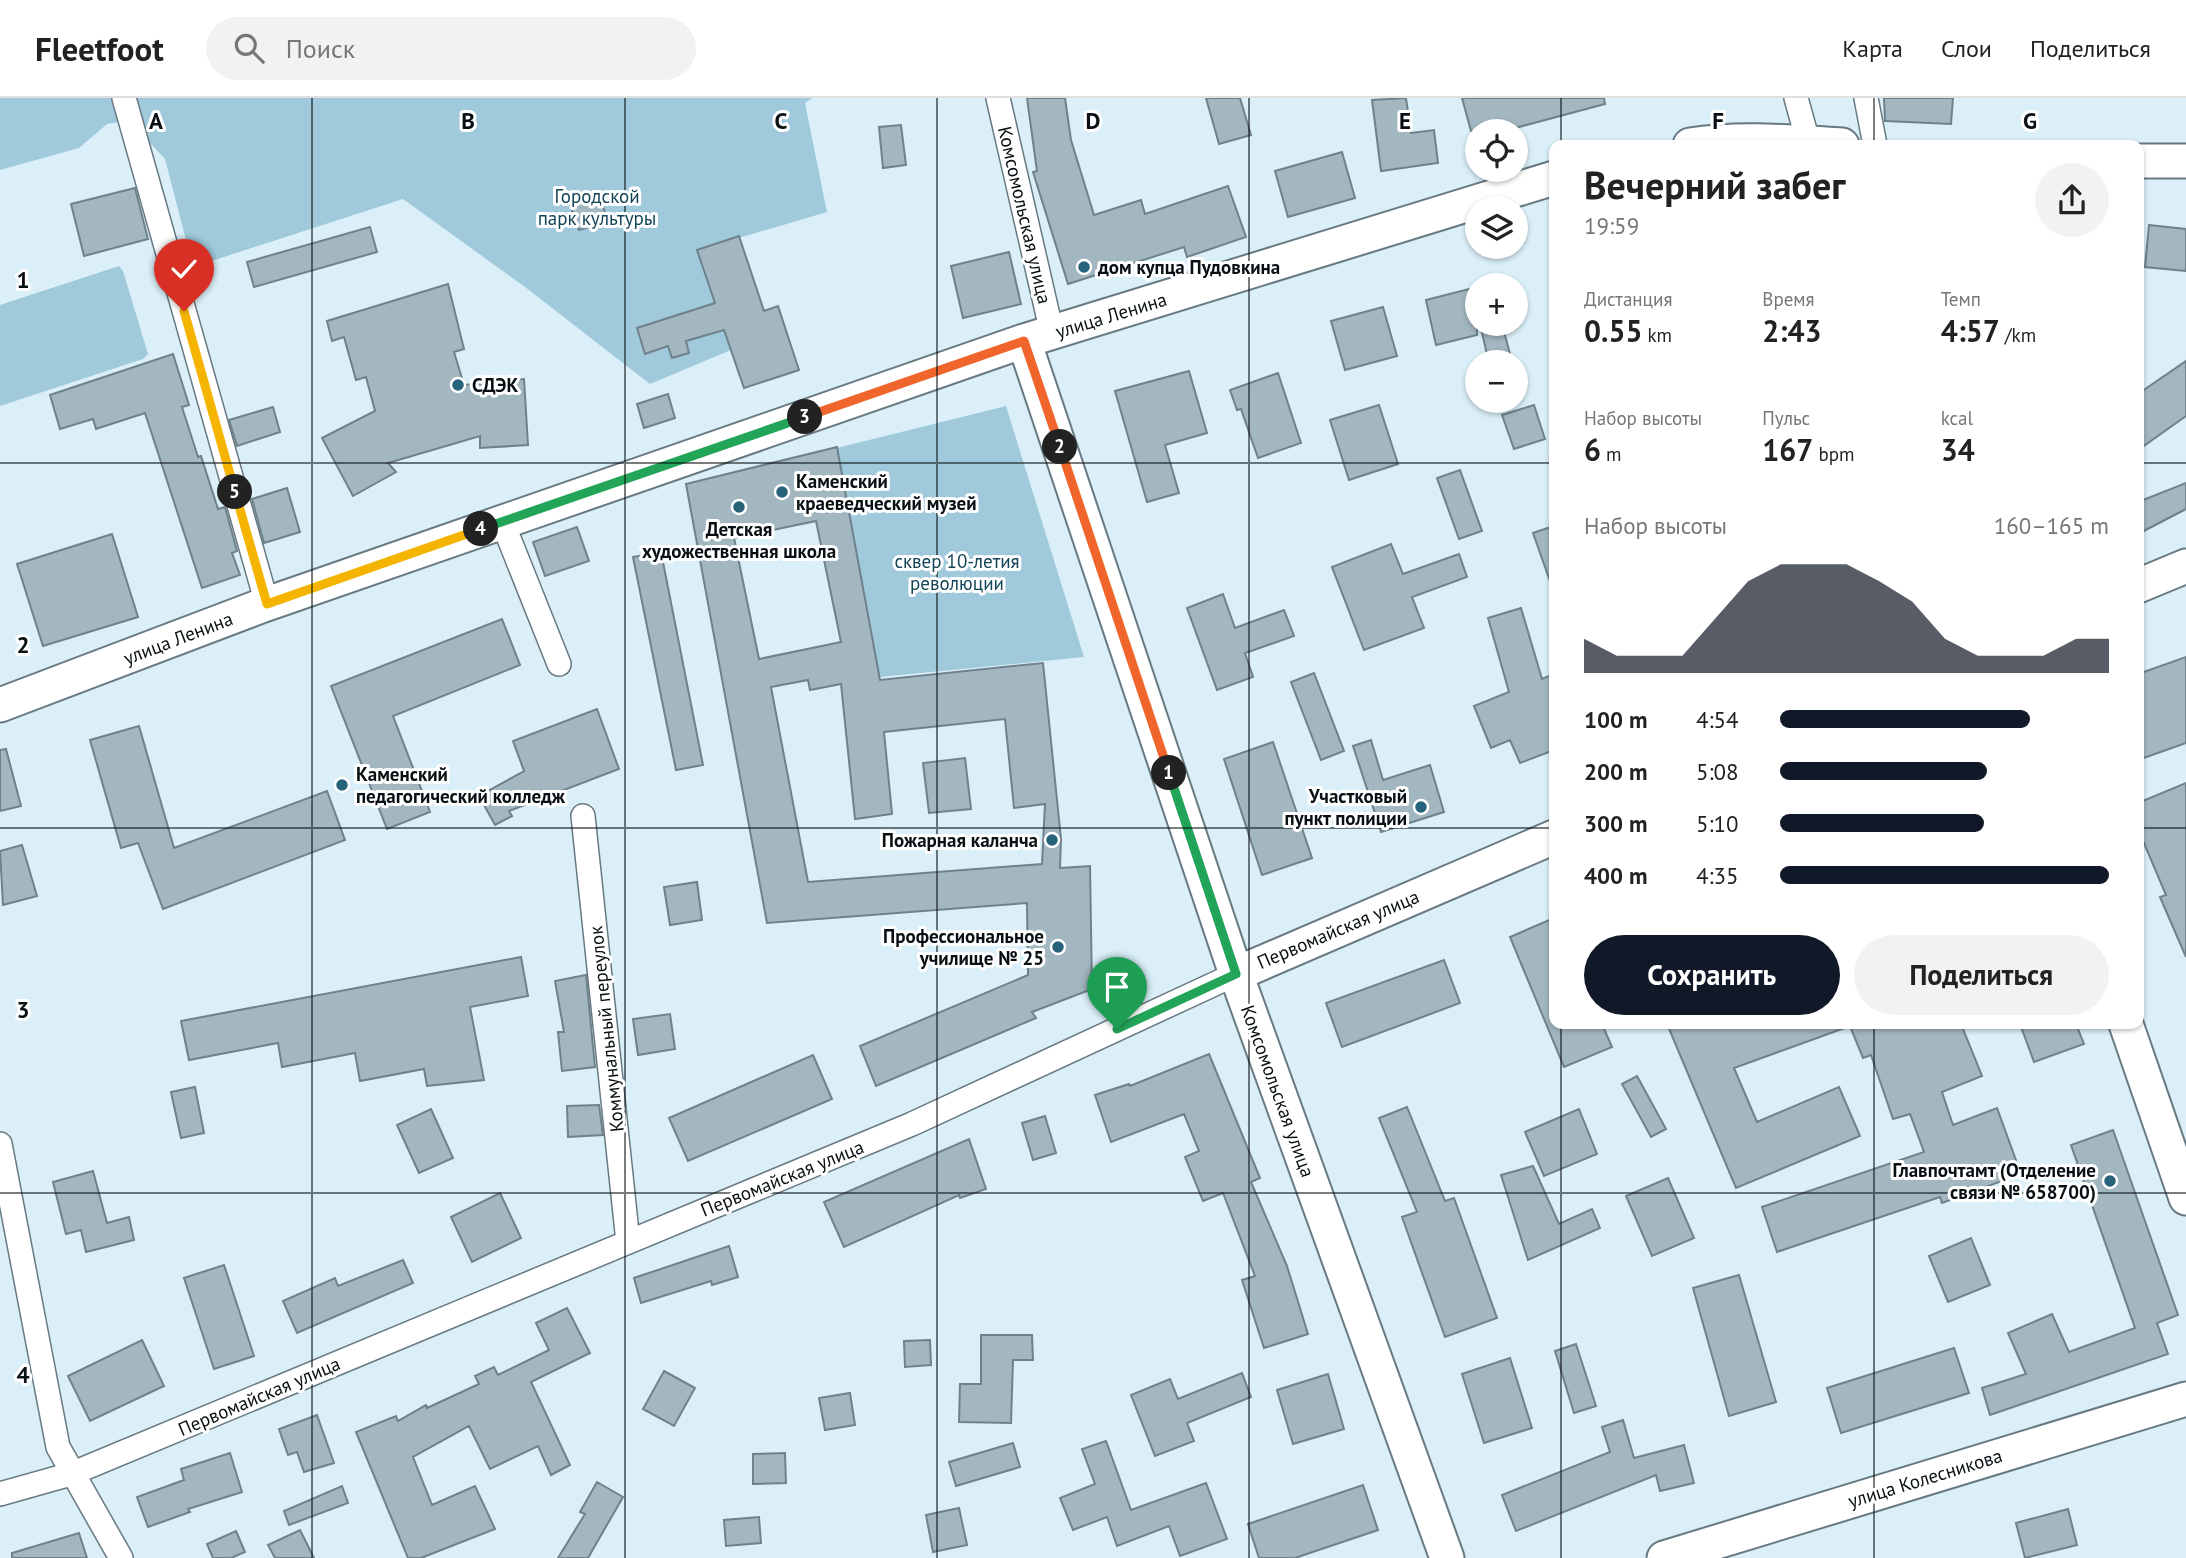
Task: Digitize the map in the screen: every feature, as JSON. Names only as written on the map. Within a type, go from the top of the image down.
[{"type":"street","points":[[124,98],[267,604]]},
{"type":"street","name":"Комсомольская улица","points":[[998,98],[1038,337],[1236,974],[1447,1558]]},
{"type":"street","points":[[1796,98],[1808,140]]},
{"type":"street","points":[[1866,98],[1874,140]]},
{"type":"street","points":[[2144,161],[2186,161]]},
{"type":"street","name":"улица Ленина","points":[[0,705],[267,604],[1038,337],[1549,180]]},
{"type":"street","points":[[502,522],[559,664]]},
{"type":"street","points":[[2144,584],[2186,566]]},
{"type":"street","name":"Коммунальный переулок","points":[[583,816],[628,1242]]},
{"type":"street","name":"Первомайская улица","points":[[0,1494],[71,1474],[912,1124],[1236,974],[1549,839]]},
{"type":"street","points":[[2128,1029],[2186,1198]]},
{"type":"street","points":[[0,1144],[58,1447],[121,1558]]},
{"type":"street","name":"улица Колесникова","points":[[1664,1558],[2186,1399]]},
{"type":"green space","name":"Городской парк культуры","points":[[0,98],[812,98],[805,103],[827,212],[698,250],[731,350],[650,384],[525,287],[403,199],[193,267],[165,159],[152,145],[119,122],[107,124],[79,148],[0,170]]},
{"type":"green space","points":[[119,266],[123,271],[148,354],[143,359],[0,406],[0,305]]},
{"type":"green space","name":"сквер 10-летия революции","points":[[1006,406],[1084,657],[880,677],[837,448]]},
{"type":"building","points":[[1027,98],[1065,98],[1071,140],[1094,215],[1141,200],[1145,214],[1228,186],[1246,237],[1187,257],[1184,247],[1068,284],[1033,172],[1037,171]]},
{"type":"building","points":[[1206,98],[1240,98],[1251,135],[1219,144]]},
{"type":"building","points":[[1406,98],[1411,133],[1434,130],[1438,163],[1381,171],[1372,100]]},
{"type":"building","points":[[1462,98],[1604,98],[1605,104],[1528,125],[1528,119],[1468,119]]},
{"type":"building","points":[[1884,98],[1953,98],[1951,124],[1885,121]]},
{"type":"building","points":[[901,125],[906,165],[883,168],[879,127]]},
{"type":"building","points":[[1342,152],[1355,198],[1288,217],[1275,171]]},
{"type":"building","points":[[135,188],[148,239],[84,256],[71,204]]},
{"type":"building","points":[[599,195],[608,221],[579,230],[570,205]]},
{"type":"building","points":[[2149,225],[2186,229],[2186,271],[2145,267]]},
{"type":"building","points":[[370,227],[377,252],[254,287],[247,262]]},
{"type":"building","points":[[739,236],[764,311],[778,306],[799,370],[744,388],[724,330],[686,341],[689,353],[672,358],[668,346],[645,354],[637,328],[715,303],[697,250]]},
{"type":"building","points":[[1009,252],[1021,304],[963,318],[951,266]]},
{"type":"building","points":[[448,284],[464,349],[454,352],[464,385],[524,379],[528,445],[480,448],[480,436],[388,463],[396,472],[353,496],[322,438],[375,411],[366,377],[356,380],[344,337],[332,341],[327,321]]},
{"type":"building","points":[[1465,290],[1465,336],[1473,336],[1436,345],[1426,300]]},
{"type":"building","points":[[1383,307],[1397,356],[1345,370],[1331,321]]},
{"type":"building","points":[[1483,336],[1505,336],[1509,350],[1486,350]]},
{"type":"building","points":[[173,354],[189,405],[182,407],[218,509],[225,507],[237,551],[232,553],[240,575],[202,588],[145,413],[96,429],[93,419],[60,429],[50,395]]},
{"type":"building","points":[[2186,361],[2186,416],[2144,446],[2144,390]]},
{"type":"building","points":[[1189,371],[1207,433],[1165,445],[1179,493],[1147,502],[1115,391]]},
{"type":"building","points":[[1278,373],[1301,443],[1258,458],[1241,409],[1237,410],[1230,390]]},
{"type":"building","points":[[668,394],[675,418],[644,428],[637,404]]},
{"type":"building","points":[[1379,405],[1398,464],[1349,480],[1330,420]]},
{"type":"building","points":[[1534,405],[1545,439],[1514,449],[1502,415],[1528,413],[1528,407]]},
{"type":"building","points":[[273,407],[280,432],[237,446],[229,420]]},
{"type":"building","points":[[837,447],[880,680],[1043,663],[1061,839],[1060,868],[1090,866],[1092,989],[1032,1012],[1036,1018],[876,1086],[860,1046],[1028,975],[1027,903],[767,923],[686,484]],"holes":[[[816,521],[841,642],[759,659],[734,538]],[[808,680],[810,690],[841,684],[855,819],[892,814],[884,732],[1005,719],[1014,808],[1045,804],[1042,864],[808,882],[771,687]]]},
{"type":"building","points":[[1460,470],[1482,531],[1459,539],[1437,478]]},
{"type":"building","points":[[2186,483],[2186,509],[2144,531],[2144,500]]},
{"type":"building","points":[[287,488],[300,532],[264,543],[252,499]]},
{"type":"building","points":[[577,527],[589,561],[545,576],[533,542]]},
{"type":"building","points":[[1549,528],[1549,578],[1533,533]]},
{"type":"building","points":[[112,534],[138,617],[43,646],[17,564]]},
{"type":"building","points":[[1391,544],[1403,574],[1459,554],[1467,577],[1412,597],[1424,628],[1364,650],[1332,567]]},
{"type":"building","points":[[661,552],[703,765],[676,770],[633,557]]},
{"type":"building","points":[[1223,594],[1235,628],[1284,610],[1294,636],[1245,653],[1253,677],[1217,690],[1187,608]]},
{"type":"building","points":[[1521,608],[1542,679],[1549,676],[1549,752],[1520,763],[1510,740],[1491,748],[1474,706],[1509,692],[1488,618]]},
{"type":"building","points":[[502,619],[520,665],[393,716],[430,812],[387,829],[331,686]]},
{"type":"building","points":[[2186,657],[2186,743],[2144,758],[2144,672]]},
{"type":"building","points":[[1314,673],[1344,751],[1321,760],[1291,682]]},
{"type":"building","points":[[597,709],[619,769],[509,811],[512,816],[495,825],[479,796],[524,771],[513,741]]},
{"type":"building","points":[[139,726],[174,848],[327,791],[345,840],[163,909],[138,843],[121,848],[90,740]]},
{"type":"building","points":[[1371,740],[1383,780],[1430,765],[1444,812],[1381,832],[1353,746]]},
{"type":"building","points":[[1273,742],[1312,858],[1262,875],[1224,759]]},
{"type":"building","points":[[6,749],[21,806],[0,811],[0,750]]},
{"type":"building","points":[[965,758],[971,809],[929,813],[923,763]]},
{"type":"building","points":[[2186,783],[2186,957],[2160,897],[2166,895],[2144,843],[2144,800]]},
{"type":"building","points":[[22,845],[37,896],[3,905],[0,851]]},
{"type":"building","points":[[697,882],[702,920],[670,925],[664,887]]},
{"type":"building","points":[[1549,920],[1549,1029],[1604,1029],[1612,1047],[1564,1067],[1510,937]]},
{"type":"building","points":[[521,957],[528,996],[470,1007],[484,1080],[427,1086],[424,1069],[360,1081],[355,1053],[282,1067],[278,1043],[189,1060],[181,1021]]},
{"type":"building","points":[[1444,960],[1460,1003],[1342,1047],[1326,1003]]},
{"type":"building","points":[[586,975],[595,1067],[562,1071],[558,1032],[564,1032],[555,981]]},
{"type":"building","points":[[670,1014],[675,1049],[638,1055],[633,1019]]},
{"type":"building","points":[[1669,1029],[1842,1029],[1734,1068],[1757,1122],[1839,1087],[1860,1136],[1736,1188]]},
{"type":"building","points":[[1851,1029],[1963,1029],[1982,1076],[1942,1092],[1953,1125],[1997,1108],[2021,1174],[1942,1203],[1940,1197],[1777,1252],[1762,1207],[1924,1152],[1910,1114],[1893,1119],[1871,1055],[1863,1058]]},
{"type":"building","points":[[2022,1029],[2078,1029],[2084,1044],[2034,1062]]},
{"type":"building","points":[[1209,1054],[1260,1178],[1251,1182],[1287,1266],[1308,1334],[1264,1348],[1242,1280],[1255,1276],[1223,1193],[1203,1201],[1185,1157],[1199,1151],[1184,1114],[1111,1142],[1095,1095],[1129,1084],[1130,1086]]},
{"type":"building","points":[[813,1055],[832,1099],[688,1161],[669,1118]]},
{"type":"building","points":[[1637,1076],[1666,1129],[1651,1137],[1622,1084]]},
{"type":"building","points":[[195,1087],[204,1133],[181,1138],[171,1092]]},
{"type":"building","points":[[599,1105],[603,1135],[568,1137],[567,1106]]},
{"type":"building","points":[[1407,1107],[1445,1201],[1454,1198],[1497,1318],[1445,1337],[1402,1217],[1417,1212],[1379,1118]]},
{"type":"building","points":[[431,1109],[453,1158],[419,1173],[397,1125]]},
{"type":"building","points":[[1579,1109],[1597,1154],[1544,1176],[1525,1132]]},
{"type":"building","points":[[1045,1116],[1056,1153],[1033,1160],[1022,1123]]},
{"type":"building","points":[[2113,1130],[2178,1315],[2157,1323],[2168,1354],[1990,1415],[1982,1388],[2026,1374],[2008,1333],[2052,1314],[2069,1352],[2135,1328],[2071,1145]]},
{"type":"building","points":[[969,1139],[986,1189],[960,1198],[959,1195],[844,1247],[824,1202]]},
{"type":"building","points":[[1533,1166],[1559,1224],[1592,1209],[1600,1228],[1528,1260],[1501,1175]]},
{"type":"building","points":[[93,1171],[107,1223],[129,1217],[134,1240],[86,1252],[81,1230],[66,1234],[53,1182]]},
{"type":"building","points":[[1668,1178],[1694,1238],[1652,1256],[1626,1196]]},
{"type":"building","points":[[500,1193],[521,1238],[472,1262],[451,1217]]},
{"type":"building","points":[[1971,1238],[1990,1285],[1948,1302],[1929,1256]]},
{"type":"building","points":[[729,1246],[738,1277],[712,1285],[711,1281],[641,1303],[634,1278]]},
{"type":"building","points":[[403,1260],[413,1283],[297,1333],[283,1301],[335,1278],[338,1286]]},
{"type":"building","points":[[224,1265],[254,1356],[214,1369],[184,1278]]},
{"type":"building","points":[[1739,1275],[1776,1402],[1729,1416],[1693,1288]]},
{"type":"building","points":[[567,1308],[590,1353],[531,1382],[570,1465],[551,1475],[538,1446],[490,1469],[469,1426],[413,1457],[432,1505],[475,1486],[495,1529],[421,1558],[408,1558],[356,1432],[396,1416],[398,1421],[426,1405],[427,1408],[479,1384],[475,1376],[494,1367],[498,1375],[549,1350],[536,1323]]},
{"type":"building","points":[[981,1335],[1032,1335],[1033,1360],[1013,1360],[1011,1423],[959,1422],[960,1384],[981,1384]]},
{"type":"building","points":[[142,1340],[164,1386],[90,1421],[68,1376]]},
{"type":"building","points":[[930,1340],[931,1365],[905,1367],[904,1341]]},
{"type":"building","points":[[1576,1344],[1596,1406],[1574,1413],[1555,1351]]},
{"type":"building","points":[[1954,1348],[1969,1393],[1841,1433],[1827,1388]]},
{"type":"building","points":[[1510,1358],[1532,1428],[1484,1443],[1462,1374]]},
{"type":"building","points":[[664,1371],[695,1388],[674,1426],[643,1409]]},
{"type":"building","points":[[1242,1373],[1251,1397],[1187,1423],[1194,1441],[1155,1456],[1131,1395],[1170,1379],[1178,1399]]},
{"type":"building","points":[[1328,1374],[1344,1429],[1293,1444],[1277,1390]]},
{"type":"building","points":[[850,1393],[855,1425],[825,1430],[819,1398]]},
{"type":"building","points":[[317,1415],[334,1463],[304,1472],[297,1452],[288,1455],[279,1429]]},
{"type":"building","points":[[1623,1420],[1634,1458],[1684,1445],[1694,1483],[1660,1491],[1656,1475],[1516,1531],[1502,1495],[1610,1452],[1602,1427]]},
{"type":"building","points":[[1106,1441],[1131,1510],[1206,1483],[1227,1539],[1180,1556],[1169,1526],[1117,1546],[1107,1517],[1073,1530],[1060,1498],[1095,1484],[1082,1449]]},
{"type":"building","points":[[1013,1443],[1020,1467],[956,1486],[949,1462]]},
{"type":"building","points":[[230,1453],[242,1492],[188,1509],[190,1512],[148,1527],[137,1497],[184,1480],[181,1469]]},
{"type":"building","points":[[785,1453],[786,1483],[753,1484],[753,1454]]},
{"type":"building","points":[[597,1482],[623,1497],[588,1558],[558,1558],[585,1514],[580,1512]]},
{"type":"building","points":[[1363,1485],[1378,1530],[1295,1558],[1259,1558],[1248,1524]]},
{"type":"building","points":[[342,1486],[348,1503],[289,1525],[284,1511]]},
{"type":"building","points":[[959,1508],[967,1545],[933,1552],[926,1515]]},
{"type":"building","points":[[2068,1509],[2077,1545],[2025,1558],[2016,1523]]},
{"type":"building","points":[[759,1517],[761,1543],[726,1546],[724,1520]]},
{"type":"building","points":[[300,1530],[314,1558],[275,1558],[268,1545]]},
{"type":"building","points":[[236,1531],[245,1552],[231,1558],[213,1558],[207,1544]]},
{"type":"building","points":[[79,1533],[87,1558],[12,1558],[12,1553]]},
{"type":"place","name":"дом купца Пудовкина","points":[[1084,267]]},
{"type":"place","name":"СДЭК","points":[[458,385]]},
{"type":"place","name":"Каменский краеведческий музей","points":[[782,492]]},
{"type":"place","name":"Детская художественная школа","points":[[739,507]]},
{"type":"place","name":"Каменский педагогический колледж","points":[[342,785]]},
{"type":"place","name":"Участковый пункт полиции","points":[[1421,807]]},
{"type":"place","name":"Пожарная каланча","points":[[1052,840]]},
{"type":"place","name":"Профессиональное училище № 25","points":[[1058,947]]},
{"type":"place","name":"Главпочтамт (Отделение связи № 658700)","points":[[2110,1181]]},
{"type":"route","points":[[184,311],[267,604],[1024,341],[1236,974],[1117,1029]]}]
